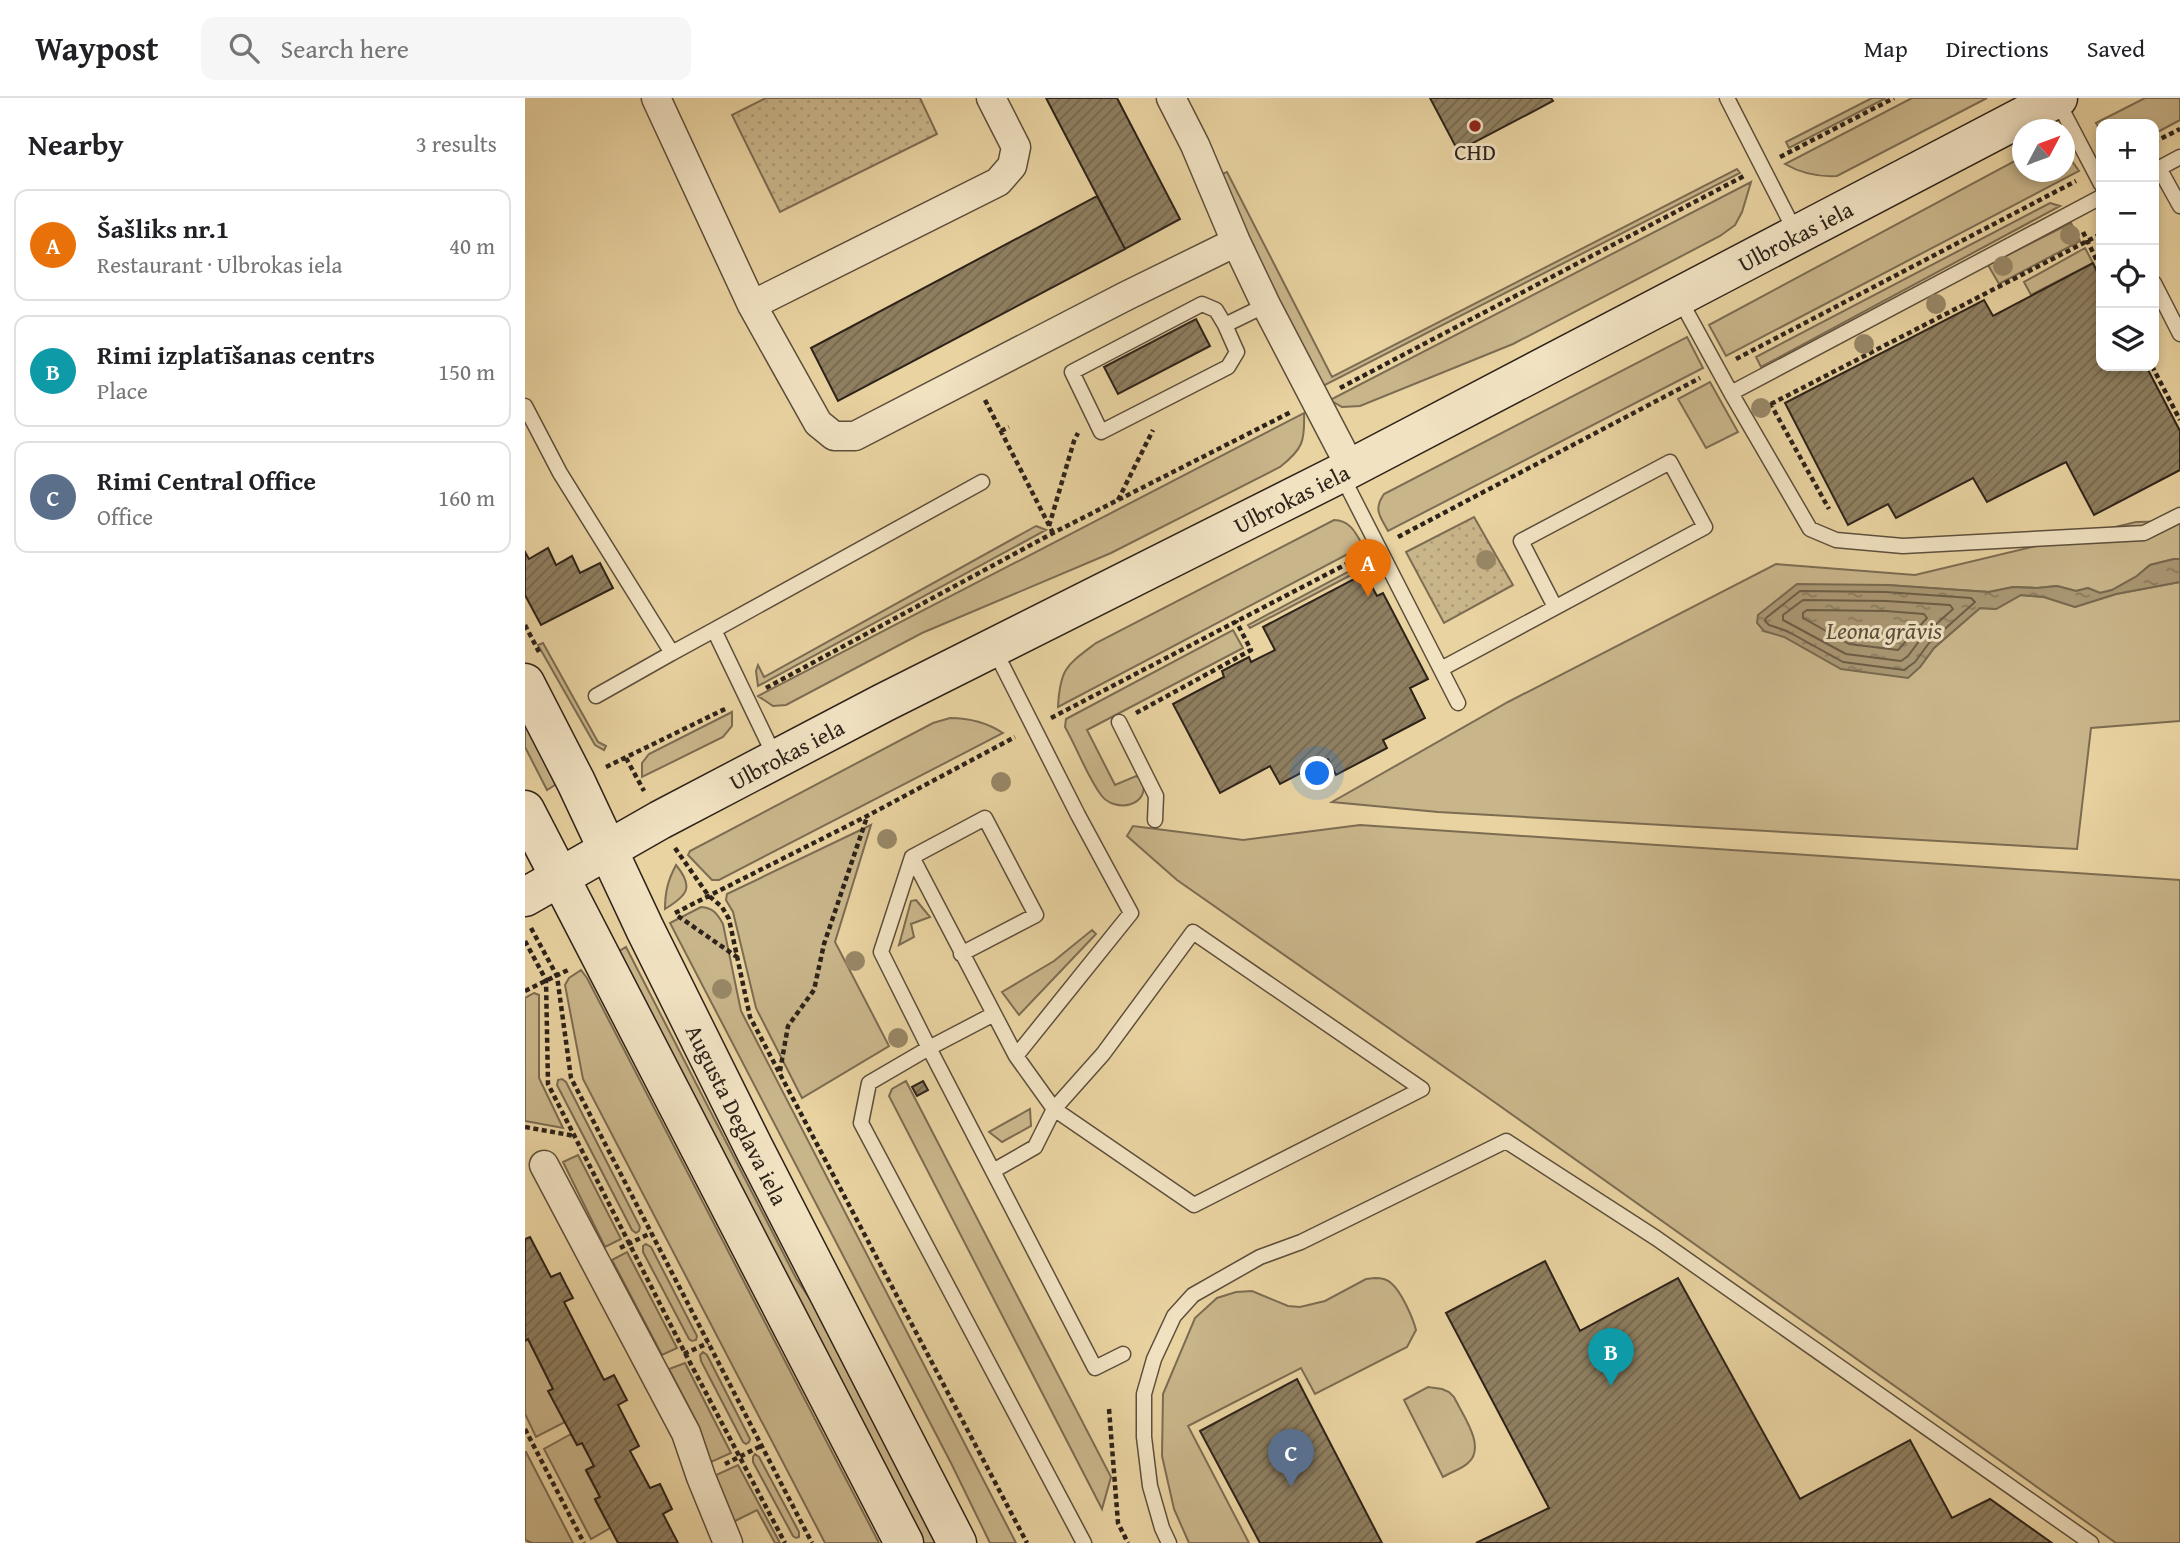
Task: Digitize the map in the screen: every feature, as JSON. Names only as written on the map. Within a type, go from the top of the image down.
[{"type":"main road","name":"Ulbrokas iela","points":[[525,897],[608,849],[883,703],[1346,470],[2057,98]]},
{"type":"main road","name":"Augusta Deglava iela","points":[[525,683],[576,782],[655,950],[957,1543]]},
{"type":"main road","points":[[525,810],[904,1543]]},
{"type":"street","points":[[752,305],[998,183],[1012,166],[1016,147],[991,98]]},
{"type":"street","points":[[1171,98],[1195,145],[1236,242],[1316,401],[1346,470]]},
{"type":"street","points":[[666,101],[752,305],[818,423],[834,436],[855,436],[1236,242]]},
{"type":"street","points":[[544,1165],[685,1433],[728,1543]]},
{"type":"lane","points":[[1727,98],[1797,234]]},
{"type":"lane","points":[[2057,98],[2100,182]]},
{"type":"lane","points":[[2159,168],[2180,157]]},
{"type":"lane","points":[[2159,172],[2180,206]]},
{"type":"lane","points":[[1731,393],[2096,200]]},
{"type":"lane","points":[[2159,293],[2180,334]]},
{"type":"lane","points":[[1678,296],[1810,528],[1836,540],[1903,546],[2144,533],[2180,515]]},
{"type":"lane","points":[[1202,304],[1216,310],[1225,325],[1237,352],[1228,367],[1101,432],[1072,372],[1202,304]]},
{"type":"lane","points":[[1225,325],[1266,305]]},
{"type":"lane","points":[[525,407],[560,473],[672,653]]},
{"type":"lane","points":[[1441,669],[1705,527],[1670,462],[1521,541],[1555,607]]},
{"type":"lane","points":[[1346,470],[1458,703]]},
{"type":"lane","points":[[596,695],[982,482]]},
{"type":"lane","points":[[714,630],[777,760]]},
{"type":"lane","points":[[993,648],[1078,815],[1132,913],[1016,1056]]},
{"type":"lane","points":[[1119,722],[1156,796],[1155,820]]},
{"type":"lane","points":[[961,954],[1036,915],[985,818],[912,857],[881,952],[1095,1368],[1123,1354]]},
{"type":"lane","points":[[912,857],[1016,1056],[1054,1108],[1194,1205],[1422,1089],[1193,932],[1103,1054],[1054,1108],[1035,1147],[993,1171]]},
{"type":"lane","points":[[993,1014],[869,1083],[861,1123],[1084,1543]]},
{"type":"lane","points":[[1169,1543],[1150,1486],[1144,1437],[1144,1394],[1154,1359],[1174,1316],[1193,1295],[1260,1257],[1301,1242],[1506,1141],[1656,1238],[2091,1543]]},
{"type":"path","points":[[598,771],[747,698],[1053,533],[1316,401],[1894,98]]},
{"type":"path","points":[[2073,212],[2096,259]]},
{"type":"path","points":[[1771,404],[2096,237]]},
{"type":"path","points":[[2155,371],[2180,420]]},
{"type":"path","points":[[973,376],[1053,533]]},
{"type":"path","points":[[1755,380],[1829,509]]},
{"type":"path","points":[[1118,501],[1170,397]]},
{"type":"path","points":[[1049,526],[1074,441],[1090,411]]},
{"type":"path","points":[[1001,431],[1009,427]]},
{"type":"path","points":[[1119,722],[1251,650],[1236,621]]},
{"type":"path","points":[[627,758],[638,781]]},
{"type":"path","points":[[781,1071],[788,1026],[814,989],[824,944],[867,816]]},
{"type":"path","points":[[681,859],[729,919],[750,1017],[781,1071],[1027,1543]]},
{"type":"path","points":[[674,913],[737,958]]},
{"type":"path","points":[[525,941],[546,980],[548,1084],[785,1543]]},
{"type":"path","points":[[541,947],[557,976],[571,1079],[812,1542],[805,1543]]},
{"type":"path","points":[[525,991],[577,965]]},
{"type":"path","points":[[525,1127],[576,1136]]},
{"type":"path","points":[[1109,1409],[1118,1523],[1128,1543]]},
{"type":"path","points":[[525,1429],[583,1543]]},
{"type":"path","points":[[525,1445],[531,1442]]},
{"type":"shaded area","points":[[766,98],[920,98],[937,134],[780,212],[732,115]]},
{"type":"shaded area","points":[[1872,98],[1886,98],[1789,148],[1786,142]]},
{"type":"shaded area","points":[[1912,98],[1987,98],[1837,176],[1810,174],[1785,164]]},
{"type":"shaded area","points":[[2145,98],[2180,98],[2180,120],[2159,131],[2159,119],[2104,119]]},
{"type":"shaded area","points":[[2012,162],[2012,182],[2058,182],[1726,356],[1709,325]]},
{"type":"shaded area","points":[[1737,169],[1740,173],[1323,386],[1273,295],[1222,174],[1227,172],[1332,377]]},
{"type":"shaded area","points":[[1751,182],[1735,225],[1720,236],[1513,344],[1360,406],[1342,407],[1330,400]]},
{"type":"shaded area","points":[[2050,203],[2060,206],[1761,367],[1756,357]]},
{"type":"shaded area","points":[[2071,223],[2080,241],[1999,284],[1988,265]]},
{"type":"shaded area","points":[[2085,248],[2093,263],[2031,295],[2024,282]]},
{"type":"shaded area","points":[[1687,337],[1703,368],[1388,531],[1378,509],[1384,494]]},
{"type":"shaded area","points":[[1710,382],[1738,432],[1706,448],[1678,399]]},
{"type":"shaded area","points":[[1304,413],[1301,444],[1294,455],[1280,467],[1111,553],[922,633],[786,705],[773,706],[758,696]]},
{"type":"shaded area","points":[[1474,517],[1513,585],[1444,623],[1406,552]]},
{"type":"shaded area","points":[[1334,520],[1348,525],[1363,546],[1058,707],[1063,675],[1078,657],[1096,643]]},
{"type":"shaded area","points":[[2180,521],[2180,559],[2150,565],[2112,590],[2100,593],[2088,588],[2076,591],[2057,586],[2013,587],[1989,592],[1887,585],[1764,631],[1920,667],[1934,648],[1980,608],[1996,609],[2021,595],[2044,597],[2075,607],[2116,594],[2180,582],[2180,721],[2091,728],[2077,849],[1438,812],[1332,802],[1508,702],[1776,564],[1915,575],[2136,522]]},
{"type":"shaded area","points":[[1036,526],[1046,530],[758,686],[758,665],[764,677]]},
{"type":"shaded area","points":[[1370,560],[1372,564],[1250,628],[1248,625]]},
{"type":"shaded area","points":[[1233,630],[1243,648],[1087,730],[1115,785],[1136,776],[1142,779],[1144,788],[1137,801],[1123,805],[1107,801],[1096,787],[1065,727],[1066,719]]},
{"type":"shaded area","points":[[543,643],[598,742],[606,746],[604,750],[595,745],[538,645]]},
{"type":"shaded area","points":[[732,712],[732,726],[723,737],[642,777],[642,763],[649,754]]},
{"type":"shaded area","points":[[950,718],[978,721],[1003,733],[719,880],[712,880],[688,855],[690,851],[933,723]]},
{"type":"shaded area","points":[[525,719],[558,783],[547,790],[525,747]]},
{"type":"shaded area","points":[[871,825],[835,942],[889,1046],[802,1098],[756,1008],[733,912],[726,900],[727,894]]},
{"type":"shaded area","points":[[1360,825],[2180,880],[2180,1543],[2116,1543],[1177,880],[1127,836],[1133,826],[1243,840]]},
{"type":"shaded area","points":[[676,865],[685,879],[686,890],[665,909],[667,886]]},
{"type":"shaded area","points":[[916,900],[930,917],[911,924],[914,937],[899,945],[911,901]]},
{"type":"shaded area","points":[[701,907],[714,912],[723,924],[741,1011],[1016,1543],[990,1543],[670,923]]},
{"type":"shaded area","points":[[1092,930],[1096,934],[1019,1015],[1002,992],[1054,961]]},
{"type":"shaded area","points":[[626,947],[796,1278],[874,1397],[951,1543],[921,1543],[616,953]]},
{"type":"shaded area","points":[[581,970],[879,1543],[825,1543],[583,1079],[565,985],[569,978]]},
{"type":"shaded area","points":[[534,993],[539,995],[539,1078],[563,1128],[525,1121],[525,998]]},
{"type":"shaded area","points":[[558,1080],[566,1082],[640,1227],[636,1233],[632,1230],[557,1085]]},
{"type":"shaded area","points":[[906,1081],[1111,1477],[1102,1509],[889,1096],[892,1089]]},
{"type":"shaded area","points":[[1030,1109],[1031,1126],[1002,1142],[989,1132]]},
{"type":"shaded area","points":[[578,1155],[621,1239],[605,1247],[563,1162]]},
{"type":"shaded area","points":[[646,1244],[651,1247],[697,1336],[696,1340],[689,1339],[643,1252],[643,1246]]},
{"type":"shaded area","points":[[627,1252],[677,1348],[662,1355],[612,1260]]},
{"type":"shaded area","points":[[1375,1278],[1391,1283],[1409,1312],[1416,1330],[1407,1347],[1315,1394],[1301,1368],[1188,1426],[1249,1543],[1189,1543],[1174,1509],[1162,1456],[1163,1394],[1195,1318],[1217,1298],[1236,1292],[1252,1291],[1288,1306],[1300,1307],[1325,1301],[1366,1279]]},
{"type":"shaded area","points":[[528,1339],[553,1389],[549,1391],[565,1422],[536,1437],[525,1414],[525,1341]]},
{"type":"shaded area","points":[[703,1352],[750,1439],[746,1444],[701,1361],[700,1355]]},
{"type":"shaded area","points":[[685,1363],[731,1453],[711,1462],[698,1425],[669,1369]]},
{"type":"shaded area","points":[[1428,1387],[1442,1389],[1454,1397],[1474,1440],[1473,1456],[1468,1463],[1443,1477],[1404,1400]]},
{"type":"shaded area","points":[[571,1434],[577,1445],[582,1443],[594,1466],[586,1471],[600,1497],[595,1500],[610,1528],[591,1539],[544,1449]]},
{"type":"shaded area","points":[[525,1452],[573,1543],[532,1543],[525,1540]]},
{"type":"shaded area","points":[[755,1454],[799,1532],[799,1537],[793,1536],[753,1462]]},
{"type":"shaded area","points":[[738,1465],[780,1543],[775,1543],[757,1510],[731,1523],[716,1475]]},
{"type":"water","name":"Leona grāvis","points":[[2180,559],[2180,582],[2116,594],[2075,607],[2044,597],[2021,595],[1996,609],[1980,608],[1934,648],[1908,678],[1841,669],[1784,637],[1764,631],[1757,623],[1758,615],[1797,584],[1887,585],[1989,592],[2013,587],[2057,586],[2076,591],[2088,588],[2100,593],[2112,590],[2137,576],[2150,565]]},
{"type":"building","points":[[1046,98],[1117,98],[1180,219],[1125,249]]},
{"type":"building","name":"CHD","points":[[1430,98],[1551,98],[1553,101],[1458,151]]},
{"type":"building","points":[[1097,196],[1125,249],[838,401],[811,348]]},
{"type":"building","points":[[2093,263],[2096,269],[2096,371],[2149,371],[2180,431],[2180,470],[2094,515],[2066,462],[1987,502],[1973,478],[1896,518],[1888,504],[1848,525],[1785,403],[1984,300],[1993,316]]},
{"type":"building","points":[[1196,319],[1210,346],[1118,394],[1104,367]]},
{"type":"building","points":[[548,548],[556,565],[572,556],[580,573],[600,563],[613,588],[541,625],[525,595],[525,552],[529,559]]},
{"type":"building","points":[[1373,569],[1380,580],[1371,585],[1377,596],[1383,593],[1428,679],[1410,688],[1425,718],[1383,740],[1387,748],[1336,775],[1328,759],[1280,784],[1270,766],[1220,793],[1173,704],[1224,677],[1222,671],[1249,657],[1251,662],[1275,650],[1263,627]]},
{"type":"building","points":[[923,1081],[928,1090],[917,1096],[912,1087]]},
{"type":"building","points":[[530,1237],[551,1277],[560,1273],[573,1298],[564,1302],[604,1380],[614,1375],[627,1400],[618,1405],[639,1446],[630,1451],[650,1488],[660,1484],[672,1509],[663,1514],[678,1543],[618,1543],[595,1499],[600,1497],[586,1470],[594,1466],[582,1443],[577,1445],[548,1391],[553,1389],[528,1339],[525,1341],[525,1239]]},
{"type":"building","points":[[1545,1261],[1580,1331],[1678,1278],[1800,1499],[1910,1440],[1952,1518],[1990,1499],[2052,1543],[1476,1543],[1549,1508],[1446,1313]]},
{"type":"building","points":[[1297,1379],[1382,1543],[1260,1543],[1200,1431]]},
{"type":"place","name":"CHD","points":[[1475,126]]},
{"type":"place","name":"Šašliks nr.1","points":[[1368,597]]},
{"type":"place","name":"Rimi izplatīšanas centrs","points":[[1611,1386]]},
{"type":"place","name":"Rimi Central Office","points":[[1291,1487]]}]
